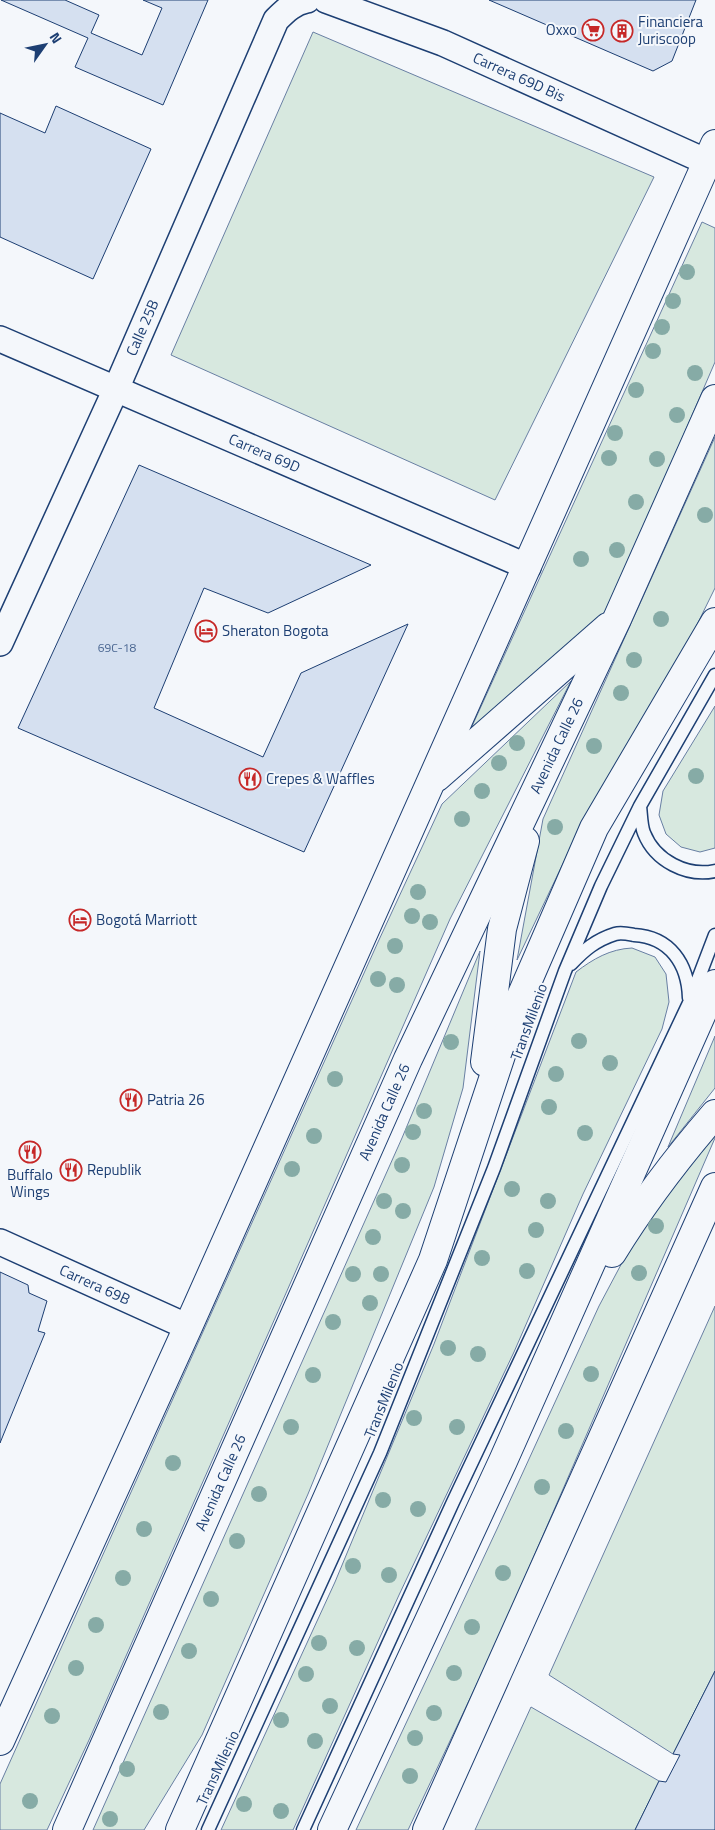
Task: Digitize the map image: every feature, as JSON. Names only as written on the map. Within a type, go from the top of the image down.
[{"type":"main road","points":[[0,1741],[188,1327],[711,153]]},
{"type":"main road","name":"Avenida Calle 26","points":[[67,1830],[408,1059],[617,619],[715,399]]},
{"type":"main road","points":[[430,783],[617,619]]},
{"type":"main road","points":[[180,1830],[433,1260],[519,1001],[594,828],[715,622]]},
{"type":"main road","points":[[471,1146],[489,1038],[502,929],[544,772]]},
{"type":"main road","points":[[332,1830],[499,1470],[715,984]]},
{"type":"main road","points":[[549,1358],[628,1226],[684,1150],[715,1114]]},
{"type":"main road","points":[[427,1830],[715,1187]]},
{"type":"main road","points":[[165,1830],[218,1744]]},
{"type":"street","name":"Calle 25B","points":[[0,643],[116,389],[276,20],[284,11],[300,1],[307,0]]},
{"type":"street","name":"Carrera 69D Bis","points":[[326,0],[444,43],[711,153]]},
{"type":"street","name":"Carrera 69D","points":[[0,339],[528,567]]},
{"type":"street","name":"Carrera 69B","points":[[0,1242],[188,1327]]},
{"type":"lane","name":"TransMilenio","points":[[208,1830],[380,1453],[494,1168],[565,971],[601,886],[640,806],[715,675]]},
{"type":"lane","points":[[640,806],[644,833],[659,856],[682,870],[705,873],[715,871]]},
{"type":"lane","name":"TransMilenio","points":[[565,971],[588,946],[617,933],[648,936],[667,946],[680,962],[688,982],[689,1003]]},
{"type":"lane","points":[[303,1830],[457,1493],[689,1003],[715,935]]},
{"type":"shaded area","points":[[313,32],[654,177],[495,500],[171,355]]},
{"type":"shaded area","points":[[702,222],[715,228],[715,362],[606,615],[468,735]]},
{"type":"shaded area","points":[[715,437],[715,588],[685,649],[589,809],[517,960],[543,819]]},
{"type":"shaded area","points":[[571,681],[450,919],[89,1740],[47,1830],[0,1830],[0,1784],[378,942],[442,804]]},
{"type":"shaded area","points":[[715,706],[715,848],[700,852],[681,847],[666,834],[659,815],[663,791]]},
{"type":"shaded area","points":[[632,948],[655,957],[666,974],[669,1002],[662,1029],[583,1194],[514,1352],[399,1595],[293,1830],[221,1830],[335,1582],[434,1344],[576,972],[589,963],[616,950]]},
{"type":"shaded area","points":[[480,951],[463,1088],[434,1187],[308,1494],[202,1735],[144,1830],[93,1830],[402,1138]]},
{"type":"shaded area","points":[[715,1036],[715,1088],[668,1147]]},
{"type":"shaded area","points":[[715,1133],[715,1138],[499,1637],[408,1830],[356,1830],[599,1306],[641,1227]]},
{"type":"shaded area","points":[[715,1306],[715,1671],[673,1754],[549,1675]]},
{"type":"shaded area","points":[[531,1707],[659,1781],[635,1830],[475,1830]]},
{"type":"building","points":[[1,0],[65,0],[99,15],[91,33],[142,55],[162,8],[143,0],[208,0],[163,105],[75,67],[88,38]]},
{"type":"building","name":"Financiera Juriscoop","points":[[489,0],[696,0],[672,61],[653,71]]},
{"type":"building","points":[[56,106],[151,149],[93,279],[0,237],[0,113],[45,133]]},
{"type":"building","points":[[139,465],[371,565],[268,613],[204,588],[154,708],[263,757],[301,673],[408,624],[304,852],[18,728]]},
{"type":"building","points":[[0,1272],[28,1285],[29,1293],[47,1301],[38,1331],[45,1333],[0,1443]]},
{"type":"building","points":[[715,1671],[715,1830],[635,1830],[659,1781],[666,1782],[680,1755],[673,1754]]},
{"type":"place","name":"Oxxo","points":[[593,30]]},
{"type":"place","name":"Financiera Juriscoop","points":[[622,31]]},
{"type":"place","name":"Sheraton Bogota","points":[[206,631]]},
{"type":"place","name":"Crepes & Waffles","points":[[250,779]]},
{"type":"place","name":"Bogotá Marriott","points":[[80,920]]},
{"type":"place","name":"Patria 26","points":[[131,1100]]},
{"type":"place","name":"Buffalo Wings","points":[[30,1152]]},
{"type":"place","name":"Republik","points":[[71,1170]]}]
